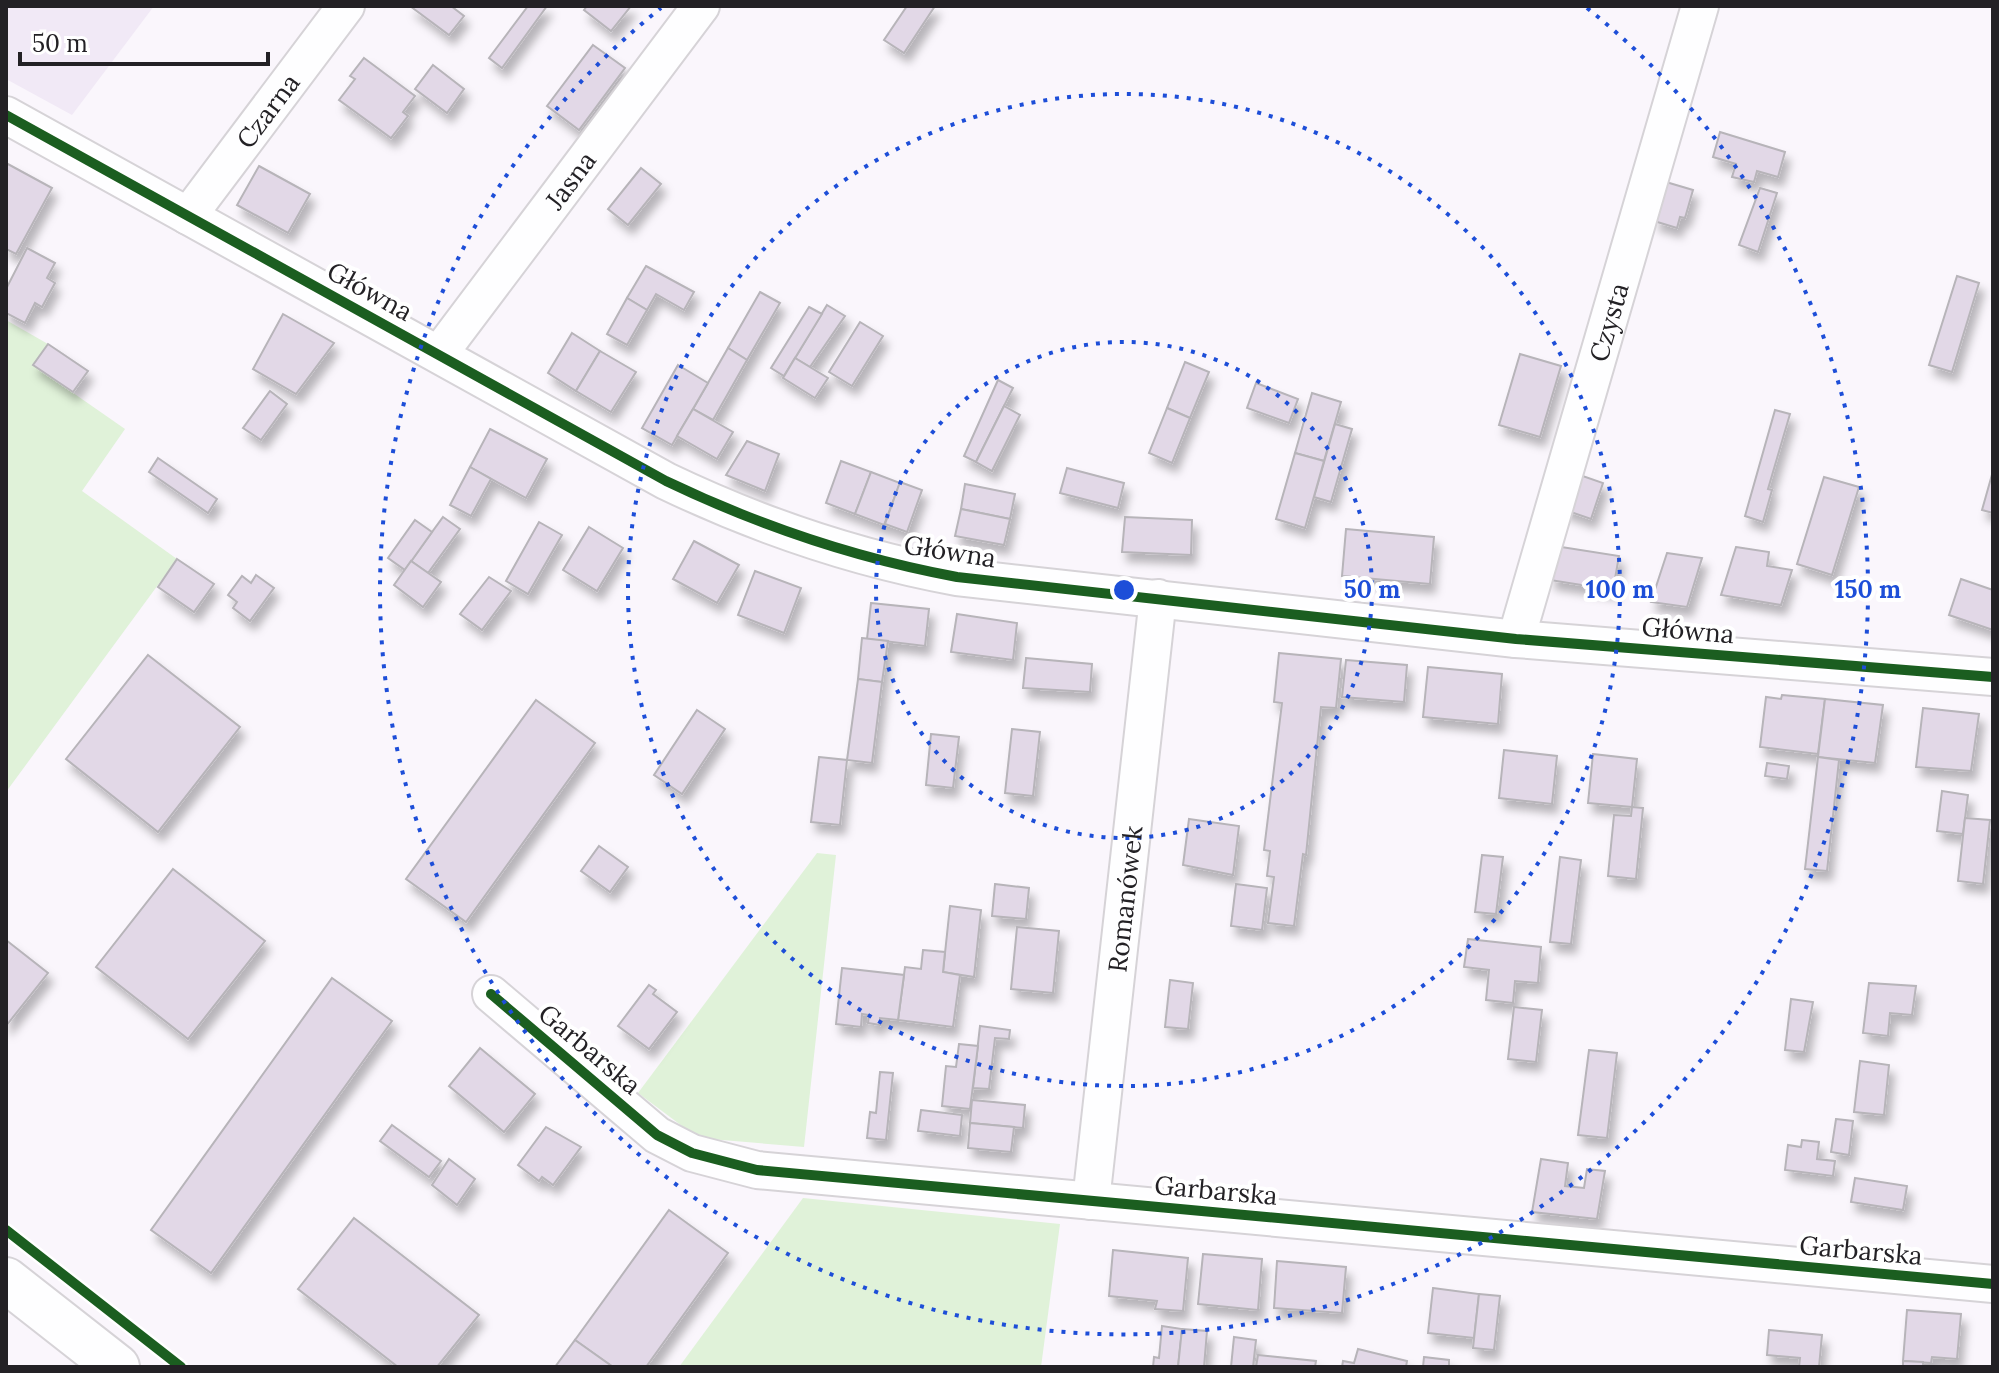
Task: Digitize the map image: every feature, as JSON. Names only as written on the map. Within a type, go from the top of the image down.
[{"type":"street","name":"Czarna","points":[[188,216],[346,6]]},
{"type":"street","name":"Jasna","points":[[439,354],[701,6]]},
{"type":"street","name":"Czysta","points":[[1516,639],[1700,6]]},
{"type":"street","name":"Główna","points":[[6,115],[666,481],[735,514],[811,542],[887,564],[957,577],[1516,639],[1993,677]]},
{"type":"street","name":"Romanówek","points":[[1091,1201],[1158,598]]},
{"type":"street","name":"Garbarska","points":[[491,994],[657,1135],[692,1153],[757,1170],[1993,1284]]},
{"type":"street","points":[[6,1280],[117,1367]]},
{"type":"shaded area","points":[[6,6],[154,6],[72,115],[6,79]]},
{"type":"green space","points":[[6,320],[48,344],[33,365],[125,429],[82,491],[177,559],[6,792]]},
{"type":"green space","points":[[817,853],[836,855],[804,1147],[698,1138],[638,1093]]},
{"type":"green space","points":[[803,1198],[1060,1224],[1041,1367],[679,1367]]},
{"type":"building","points":[[410,6],[451,6],[464,16],[449,35]]},
{"type":"building","points":[[528,6],[547,6],[502,68],[489,58]]},
{"type":"building","points":[[587,6],[631,6],[611,31],[584,10]]},
{"type":"building","points":[[907,6],[935,6],[904,53],[884,40]]},
{"type":"building","points":[[593,45],[625,68],[579,130],[547,106]]},
{"type":"building","points":[[364,58],[415,96],[403,112],[408,116],[391,138],[339,100],[355,79],[350,76]]},
{"type":"building","points":[[433,65],[464,89],[447,113],[415,89]]},
{"type":"building","points":[[1720,132],[1785,152],[1778,177],[1757,171],[1754,182],[1732,177],[1736,164],[1713,157]]},
{"type":"building","points":[[6,163],[52,188],[16,254],[6,249]]},
{"type":"building","points":[[259,166],[310,194],[288,233],[237,205]]},
{"type":"building","points":[[641,168],[661,184],[628,225],[608,209]]},
{"type":"building","points":[[1666,182],[1693,190],[1685,218],[1680,217],[1677,228],[1654,221]]},
{"type":"building","points":[[1760,188],[1777,193],[1758,252],[1739,245]]},
{"type":"building","points":[[27,248],[55,263],[47,278],[55,283],[42,307],[35,303],[25,323],[6,313],[6,289]]},
{"type":"building","points":[[646,266],[694,292],[684,310],[656,294],[647,310],[627,298]]},
{"type":"building","points":[[1957,276],[1979,283],[1952,372],[1929,365]]},
{"type":"building","points":[[760,292],[780,303],[747,360],[728,348]]},
{"type":"building","points":[[627,298],[647,310],[627,345],[607,334]]},
{"type":"building","points":[[827,305],[845,316],[810,367],[795,358]]},
{"type":"building","points":[[809,307],[822,314],[784,376],[771,368]]},
{"type":"building","points":[[283,314],[334,343],[296,394],[253,369]]},
{"type":"building","points":[[860,322],[883,336],[852,386],[829,372]]},
{"type":"building","points":[[572,333],[600,351],[576,391],[548,373]]},
{"type":"building","points":[[48,344],[88,371],[73,392],[33,365]]},
{"type":"building","points":[[728,348],[747,360],[713,420],[693,409]]},
{"type":"building","points":[[600,351],[636,372],[611,412],[576,391]]},
{"type":"building","points":[[1520,354],[1561,366],[1540,437],[1499,425]]},
{"type":"building","points":[[795,358],[828,378],[815,398],[783,378]]},
{"type":"building","points":[[1185,362],[1209,372],[1190,418],[1167,408]]},
{"type":"building","points":[[678,365],[708,383],[672,445],[642,428]]},
{"type":"building","points":[[998,380],[1013,388],[976,462],[964,456]]},
{"type":"building","points":[[1256,383],[1298,399],[1289,423],[1247,408]]},
{"type":"building","points":[[270,391],[287,404],[261,440],[243,428]]},
{"type":"building","points":[[1312,393],[1341,402],[1324,461],[1295,453]]},
{"type":"building","points":[[1004,406],[1020,415],[992,471],[976,462]]},
{"type":"building","points":[[1167,408],[1190,418],[1172,463],[1149,453]]},
{"type":"building","points":[[693,409],[733,432],[717,459],[677,436]]},
{"type":"building","points":[[1775,410],[1790,414],[1768,489],[1772,490],[1763,522],[1745,516]]},
{"type":"building","points":[[1335,424],[1352,429],[1331,502],[1314,497]]},
{"type":"building","points":[[490,429],[547,459],[526,498],[470,467]]},
{"type":"building","points":[[747,441],[779,454],[765,491],[726,475]]},
{"type":"building","points":[[1295,453],[1324,461],[1305,528],[1276,519]]},
{"type":"building","points":[[158,458],[217,499],[208,513],[149,472]]},
{"type":"building","points":[[841,461],[871,472],[855,514],[826,503]]},
{"type":"building","points":[[470,467],[491,479],[471,516],[450,505]]},
{"type":"building","points":[[1067,468],[1124,483],[1118,508],[1060,493]]},
{"type":"building","points":[[1993,471],[1993,513],[1982,510]]},
{"type":"building","points":[[871,472],[900,483],[884,525],[855,514]]},
{"type":"building","points":[[1574,473],[1603,483],[1591,519],[1562,509]]},
{"type":"building","points":[[1824,477],[1859,487],[1832,575],[1797,564]]},
{"type":"building","points":[[900,482],[922,490],[907,532],[885,524]]},
{"type":"building","points":[[965,484],[1015,494],[1010,519],[961,509]]},
{"type":"building","points":[[961,509],[1010,519],[1004,545],[955,536]]},
{"type":"building","points":[[443,517],[460,529],[428,573],[411,561]]},
{"type":"building","points":[[1125,517],[1192,520],[1191,555],[1122,552]]},
{"type":"building","points":[[415,520],[432,532],[405,570],[388,558]]},
{"type":"building","points":[[539,522],[562,535],[528,594],[506,581]]},
{"type":"building","points":[[589,527],[623,548],[597,591],[563,570]]},
{"type":"building","points":[[1346,529],[1434,537],[1430,584],[1342,576]]},
{"type":"building","points":[[694,541],[739,565],[717,603],[673,579]]},
{"type":"building","points":[[1555,546],[1619,556],[1613,590],[1550,580]]},
{"type":"building","points":[[1736,547],[1769,552],[1767,566],[1792,570],[1781,605],[1721,595]]},
{"type":"building","points":[[1667,553],[1702,558],[1687,607],[1651,602]]},
{"type":"building","points":[[177,559],[214,584],[194,612],[158,587]]},
{"type":"building","points":[[411,561],[441,582],[423,607],[394,585]]},
{"type":"building","points":[[755,571],[801,588],[784,633],[738,615]]},
{"type":"building","points":[[256,575],[274,588],[250,621],[233,608],[237,602],[228,595],[242,576],[251,583]]},
{"type":"building","points":[[489,577],[511,591],[482,630],[460,614]]},
{"type":"building","points":[[1961,579],[1993,590],[1993,630],[1949,615]]},
{"type":"building","points":[[871,603],[929,609],[925,646],[867,639]]},
{"type":"building","points":[[957,614],[1017,623],[1013,660],[951,652]]},
{"type":"building","points":[[862,638],[888,641],[882,682],[858,679]]},
{"type":"building","points":[[1279,653],[1341,659],[1336,708],[1321,707],[1306,855],[1303,854],[1294,926],[1268,923],[1274,877],[1267,876],[1270,851],[1264,850],[1282,703],[1274,702]]},
{"type":"building","points":[[148,655],[240,727],[158,832],[66,759]]},
{"type":"building","points":[[1026,658],[1092,664],[1090,692],[1023,688]]},
{"type":"building","points":[[1346,660],[1407,665],[1404,702],[1342,697]]},
{"type":"building","points":[[1428,667],[1502,674],[1498,724],[1423,717]]},
{"type":"building","points":[[858,679],[882,682],[872,763],[847,760]]},
{"type":"building","points":[[1782,695],[1825,699],[1818,754],[1760,747],[1766,697],[1781,699]]},
{"type":"building","points":[[1825,699],[1883,705],[1875,763],[1818,757]]},
{"type":"building","points":[[536,700],[595,743],[466,922],[406,879]]},
{"type":"building","points":[[1923,708],[1979,714],[1971,771],[1916,767]]},
{"type":"building","points":[[697,710],[725,729],[682,794],[654,775]]},
{"type":"building","points":[[1012,729],[1040,732],[1033,796],[1005,793]]},
{"type":"building","points":[[931,734],[959,737],[953,788],[926,785]]},
{"type":"building","points":[[1504,750],[1557,756],[1552,804],[1499,798]]},
{"type":"building","points":[[1593,754],[1637,759],[1632,807],[1588,803]]},
{"type":"building","points":[[819,757],[847,760],[840,825],[811,822]]},
{"type":"building","points":[[1818,757],[1839,760],[1827,871],[1805,869]]},
{"type":"building","points":[[1767,763],[1789,766],[1787,779],[1765,776]]},
{"type":"building","points":[[1942,791],[1968,795],[1963,834],[1937,831]]},
{"type":"building","points":[[1632,807],[1643,808],[1636,879],[1608,876],[1614,815],[1631,816]]},
{"type":"building","points":[[1965,818],[1990,820],[1983,884],[1958,881]]},
{"type":"building","points":[[1189,819],[1239,826],[1233,875],[1183,865]]},
{"type":"building","points":[[599,846],[628,867],[610,892],[581,871]]},
{"type":"building","points":[[1482,855],[1503,857],[1496,914],[1475,912]]},
{"type":"building","points":[[1560,857],[1581,860],[1571,944],[1550,942]]},
{"type":"building","points":[[173,869],[265,941],[188,1039],[96,967]]},
{"type":"building","points":[[995,884],[1029,888],[1026,919],[992,916]]},
{"type":"building","points":[[1236,884],[1267,888],[1262,930],[1231,926]]},
{"type":"building","points":[[950,906],[981,910],[974,977],[943,972]]},
{"type":"building","points":[[1017,927],[1059,931],[1053,993],[1011,989]]},
{"type":"building","points":[[1468,939],[1541,947],[1538,983],[1515,981],[1513,1003],[1486,1000],[1489,970],[1464,967]]},
{"type":"building","points":[[6,940],[48,973],[6,1026]]},
{"type":"building","points":[[923,950],[945,952],[943,972],[960,975],[953,1027],[898,1020],[905,967],[921,969]]},
{"type":"building","points":[[842,968],[904,975],[898,1020],[880,1018],[880,1025],[868,1023],[869,1015],[862,1014],[861,1027],[836,1024]]},
{"type":"building","points":[[332,978],[392,1021],[211,1273],[151,1230]]},
{"type":"building","points":[[1170,980],[1193,983],[1188,1029],[1165,1027]]},
{"type":"building","points":[[1869,983],[1916,986],[1912,1015],[1890,1013],[1888,1036],[1863,1033]]},
{"type":"building","points":[[649,985],[656,990],[653,994],[677,1012],[649,1049],[618,1026]]},
{"type":"building","points":[[1791,999],[1813,1002],[1804,1052],[1785,1050]]},
{"type":"building","points":[[1514,1007],[1542,1010],[1536,1062],[1508,1059]]},
{"type":"building","points":[[980,1026],[1010,1030],[1009,1039],[995,1038],[989,1089],[973,1088]]},
{"type":"building","points":[[959,1044],[978,1046],[970,1109],[942,1106],[946,1066],[956,1067]]},
{"type":"building","points":[[480,1048],[535,1094],[504,1132],[449,1086]]},
{"type":"building","points":[[1589,1050],[1617,1053],[1607,1138],[1578,1135]]},
{"type":"building","points":[[1860,1061],[1889,1065],[1884,1115],[1854,1112]]},
{"type":"building","points":[[880,1072],[893,1073],[886,1140],[867,1138],[870,1112],[876,1113]]},
{"type":"building","points":[[972,1100],[1025,1105],[1023,1128],[970,1123]]},
{"type":"building","points":[[921,1110],[962,1115],[960,1136],[918,1131]]},
{"type":"building","points":[[1836,1119],[1853,1121],[1849,1155],[1831,1152]]},
{"type":"building","points":[[970,1123],[1014,1127],[1011,1152],[968,1148]]},
{"type":"building","points":[[392,1125],[441,1161],[429,1177],[380,1141]]},
{"type":"building","points":[[546,1127],[581,1147],[553,1185],[542,1177],[539,1181],[518,1165]]},
{"type":"building","points":[[1802,1140],[1819,1142],[1817,1159],[1835,1161],[1833,1176],[1785,1170],[1788,1145],[1801,1147]]},
{"type":"building","points":[[449,1159],[475,1179],[457,1205],[432,1185]]},
{"type":"building","points":[[1541,1159],[1568,1163],[1565,1186],[1584,1188],[1587,1169],[1605,1171],[1597,1219],[1532,1212]]},
{"type":"building","points":[[1855,1178],[1907,1186],[1903,1210],[1851,1202]]},
{"type":"building","points":[[669,1210],[728,1253],[646,1367],[613,1367],[575,1340]]},
{"type":"building","points":[[354,1218],[479,1315],[437,1367],[398,1367],[298,1289]]},
{"type":"building","points":[[1113,1250],[1188,1258],[1183,1311],[1155,1309],[1157,1301],[1109,1296]]},
{"type":"building","points":[[1203,1254],[1262,1259],[1258,1310],[1198,1304]]},
{"type":"building","points":[[1277,1261],[1346,1267],[1342,1313],[1274,1308]]},
{"type":"building","points":[[1433,1288],[1479,1294],[1474,1338],[1428,1333]]},
{"type":"building","points":[[1479,1294],[1500,1296],[1494,1350],[1473,1348]]},
{"type":"building","points":[[1907,1310],[1961,1314],[1957,1359],[1932,1357],[1931,1363],[1903,1361]]},
{"type":"building","points":[[1162,1326],[1182,1329],[1178,1367],[1153,1367],[1154,1357],[1159,1358]]},
{"type":"building","points":[[1182,1329],[1207,1331],[1204,1367],[1178,1367]]},
{"type":"building","points":[[1769,1330],[1822,1335],[1819,1367],[1799,1367],[1800,1358],[1767,1355]]},
{"type":"building","points":[[1234,1337],[1256,1340],[1253,1367],[1231,1367]]},
{"type":"building","points":[[575,1340],[613,1367],[555,1367]]},
{"type":"building","points":[[1358,1349],[1407,1361],[1406,1367],[1342,1367],[1343,1361],[1354,1363]]},
{"type":"building","points":[[1258,1355],[1316,1361],[1315,1367],[1256,1367]]},
{"type":"building","points":[[1424,1357],[1449,1360],[1449,1367],[1423,1367]]},
{"type":"building","points":[[1903,1361],[1923,1362],[1923,1367],[1903,1367]]},
{"type":"cycle path","points":[[6,115],[666,481],[772,526],[844,550],[957,577],[1516,639],[1993,677]]},
{"type":"cycle path","points":[[491,994],[657,1135],[692,1153],[757,1170],[1993,1284]]},
{"type":"cycle path","points":[[6,1230],[181,1367]]}]
